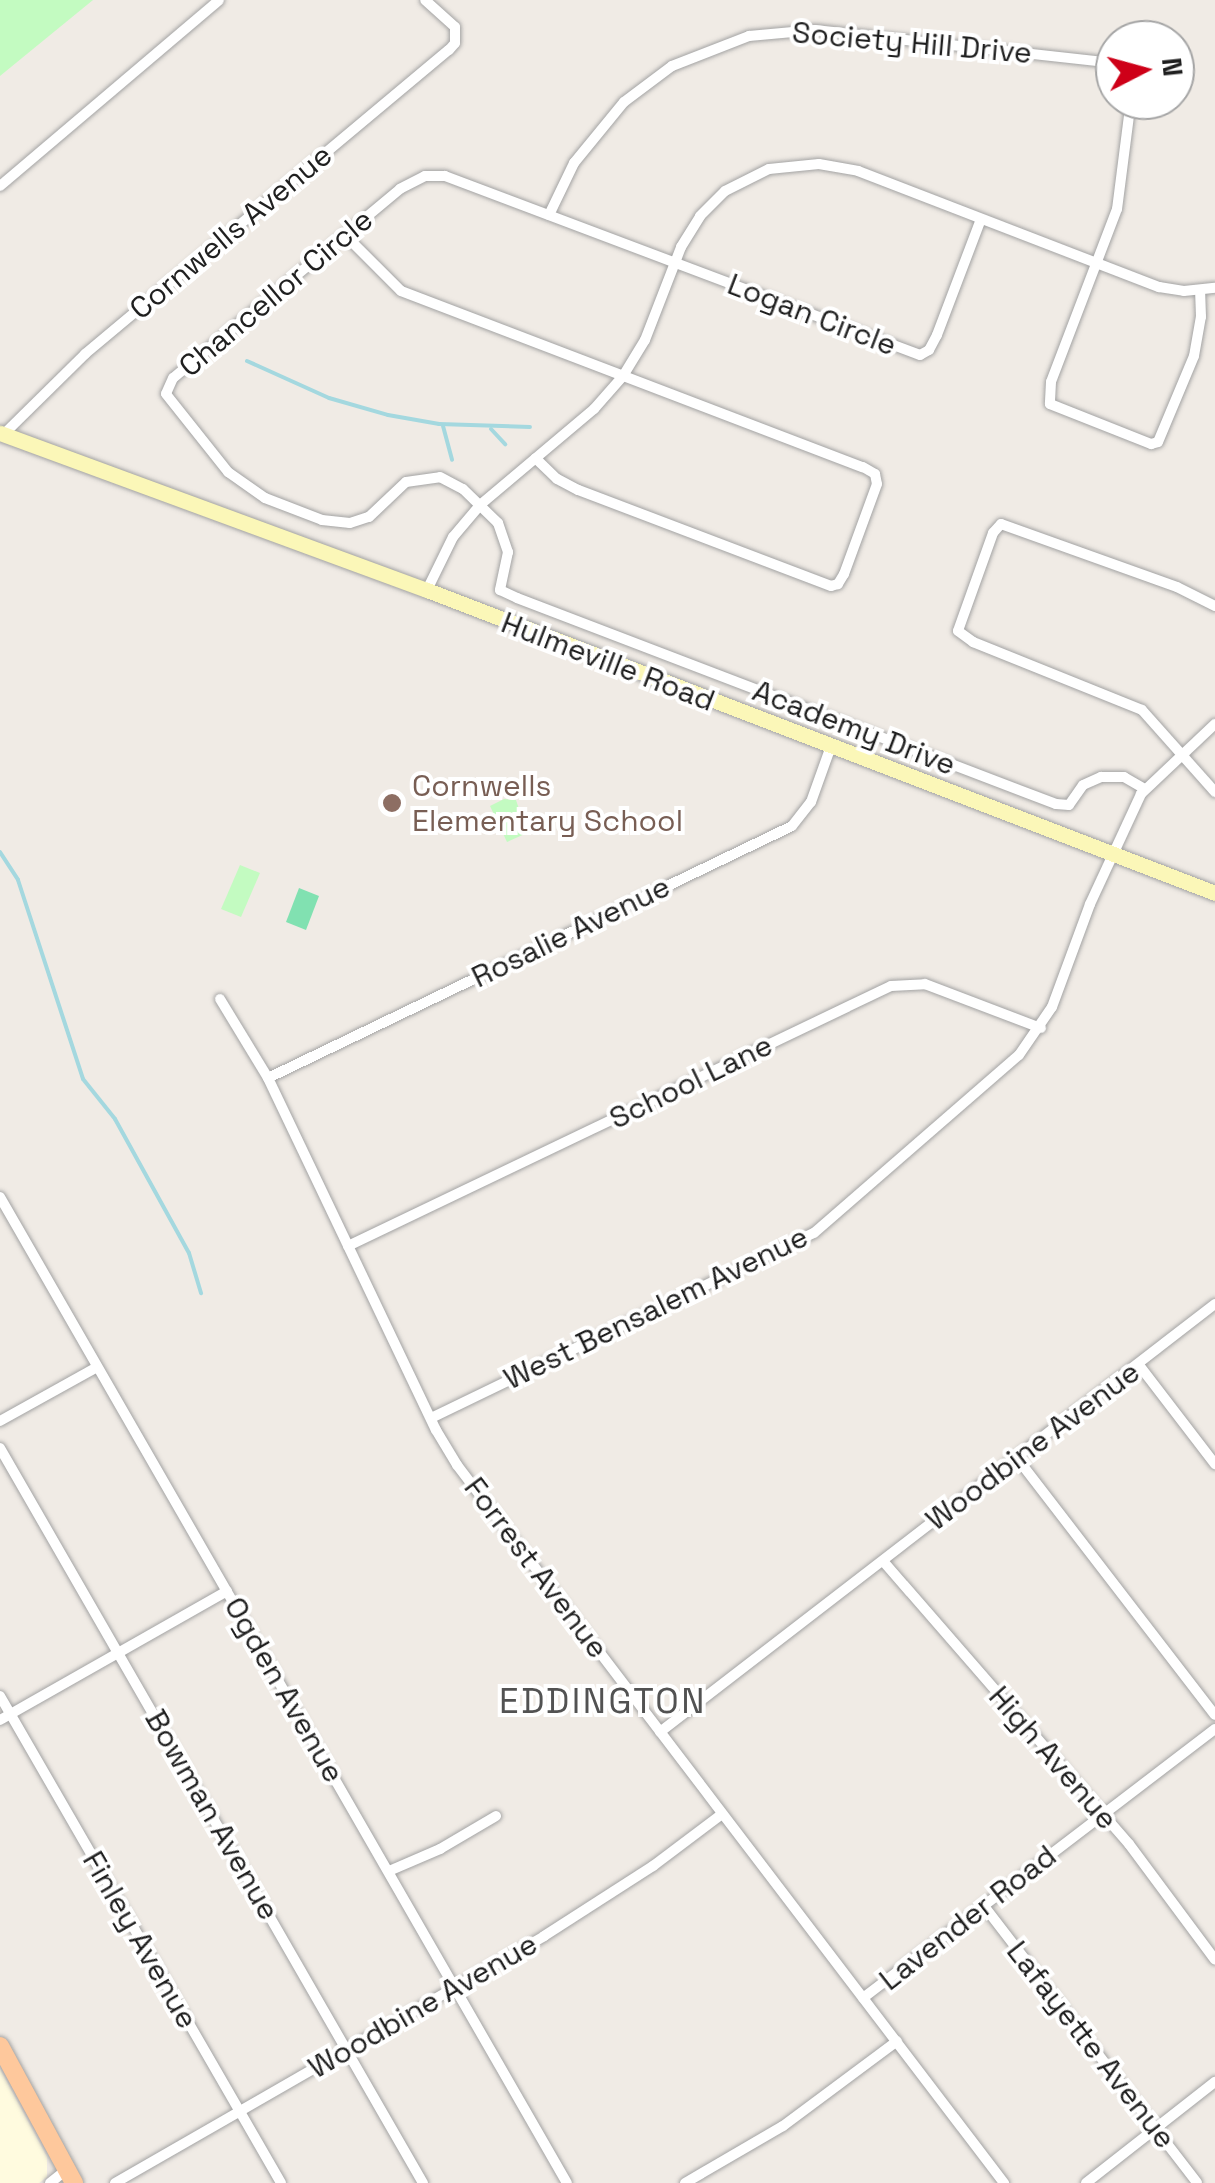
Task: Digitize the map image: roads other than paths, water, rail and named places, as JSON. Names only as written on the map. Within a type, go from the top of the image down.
[{"type":"main road","name":"Hulmeville Road","points":[[2,434],[427,590],[1215,893]]},
{"type":"main road","points":[[0,2046],[70,2177]]},
{"type":"street","points":[[0,186],[219,0]]},
{"type":"street","name":"Cornwells Avenue","points":[[2,434],[99,342],[449,50],[457,32],[425,0]]},
{"type":"street","name":"Society Hill Drive","points":[[549,215],[574,162],[624,102],[672,66],[749,36],[815,30],[1095,62]]},
{"type":"street","points":[[1129,120],[1123,182],[1048,401],[1058,410],[1151,444],[1162,434],[1194,356],[1201,317],[1200,290]]},
{"type":"street","points":[[427,590],[453,537],[480,505],[594,409],[623,376],[644,340],[690,229],[714,200],[748,177],[780,166],[819,164],[858,171],[1159,287],[1215,288]]},
{"type":"street","name":"Chancellor Circle","points":[[500,590],[506,542],[498,523],[454,483],[428,476],[402,485],[358,521],[322,520],[265,498],[240,482],[170,404],[166,388],[173,378],[400,188],[434,175],[676,263]]},
{"type":"street","name":"Logan Circle","points":[[676,263],[920,355],[929,350],[936,335],[981,219]]},
{"type":"street","points":[[345,235],[379,274],[401,291],[875,474],[873,497],[838,584],[813,580],[578,490],[535,458]]},
{"type":"street","points":[[1215,606],[1177,588],[1001,524],[993,533],[958,630],[972,642],[1130,702],[1151,717],[1215,792]]},
{"type":"street","name":"Academy Drive","points":[[500,590],[1056,804],[1069,806],[1083,786],[1100,777],[1124,777],[1144,789]]},
{"type":"street","name":"West Bensalem Avenue","points":[[431,1418],[814,1233],[1019,1055],[1042,1028],[1112,853],[1144,789],[1215,724]]},
{"type":"street","name":"Rosalie Avenue","points":[[268,1078],[792,826],[811,802],[831,746]]},
{"type":"street","name":"School Lane","points":[[348,1246],[891,986],[925,984],[1042,1028]]},
{"type":"street","name":"Forrest Avenue","points":[[220,999],[268,1078],[431,1418],[458,1465],[1004,2183]]},
{"type":"street","name":"Ogden Avenue","points":[[0,1197],[567,2183]]},
{"type":"street","name":"Woodbine Avenue","points":[[660,1732],[1215,1304]]},
{"type":"street","points":[[1139,1365],[1215,1464]]},
{"type":"street","points":[[0,1421],[97,1367]]},
{"type":"street","name":"Bowman Avenue","points":[[0,1448],[424,2183]]},
{"type":"street","points":[[1017,1458],[1215,1716]]},
{"type":"street","name":"High Avenue","points":[[883,1561],[1102,1814],[1215,1960]]},
{"type":"street","points":[[5,1717],[227,1590]]},
{"type":"street","name":"Finley Avenue","points":[[0,1696],[5,1717],[281,2183]]},
{"type":"street","name":"Lavender Road","points":[[864,1998],[1215,1729]]},
{"type":"street","name":"Woodbine Avenue","points":[[115,2183],[622,1887],[722,1814]]},
{"type":"street","points":[[389,1870],[440,1849],[496,1816]]},
{"type":"street","name":"Lafayette Avenue","points":[[984,1906],[1197,2183]]},
{"type":"street","name":"Lavender Road","points":[[685,2183],[783,2126],[897,2041]]},
{"type":"street","points":[[1086,2183],[1215,2082]]},
{"type":"street","points":[[50,2183],[70,2177]]},
{"type":"waterway","points":[[247,361],[329,398],[388,415],[439,424],[530,427]]},
{"type":"waterway","points":[[443,426],[452,460]]},
{"type":"waterway","points":[[491,429],[505,444]]},
{"type":"waterway","points":[[0,852],[18,880],[83,1079],[115,1119],[189,1253],[201,1293]]},
{"type":"place","name":"Cornwells Elementary School","points":[[392,803]]},
{"type":"district","name":"EDDINGTON","points":[[603,1701]]}]
